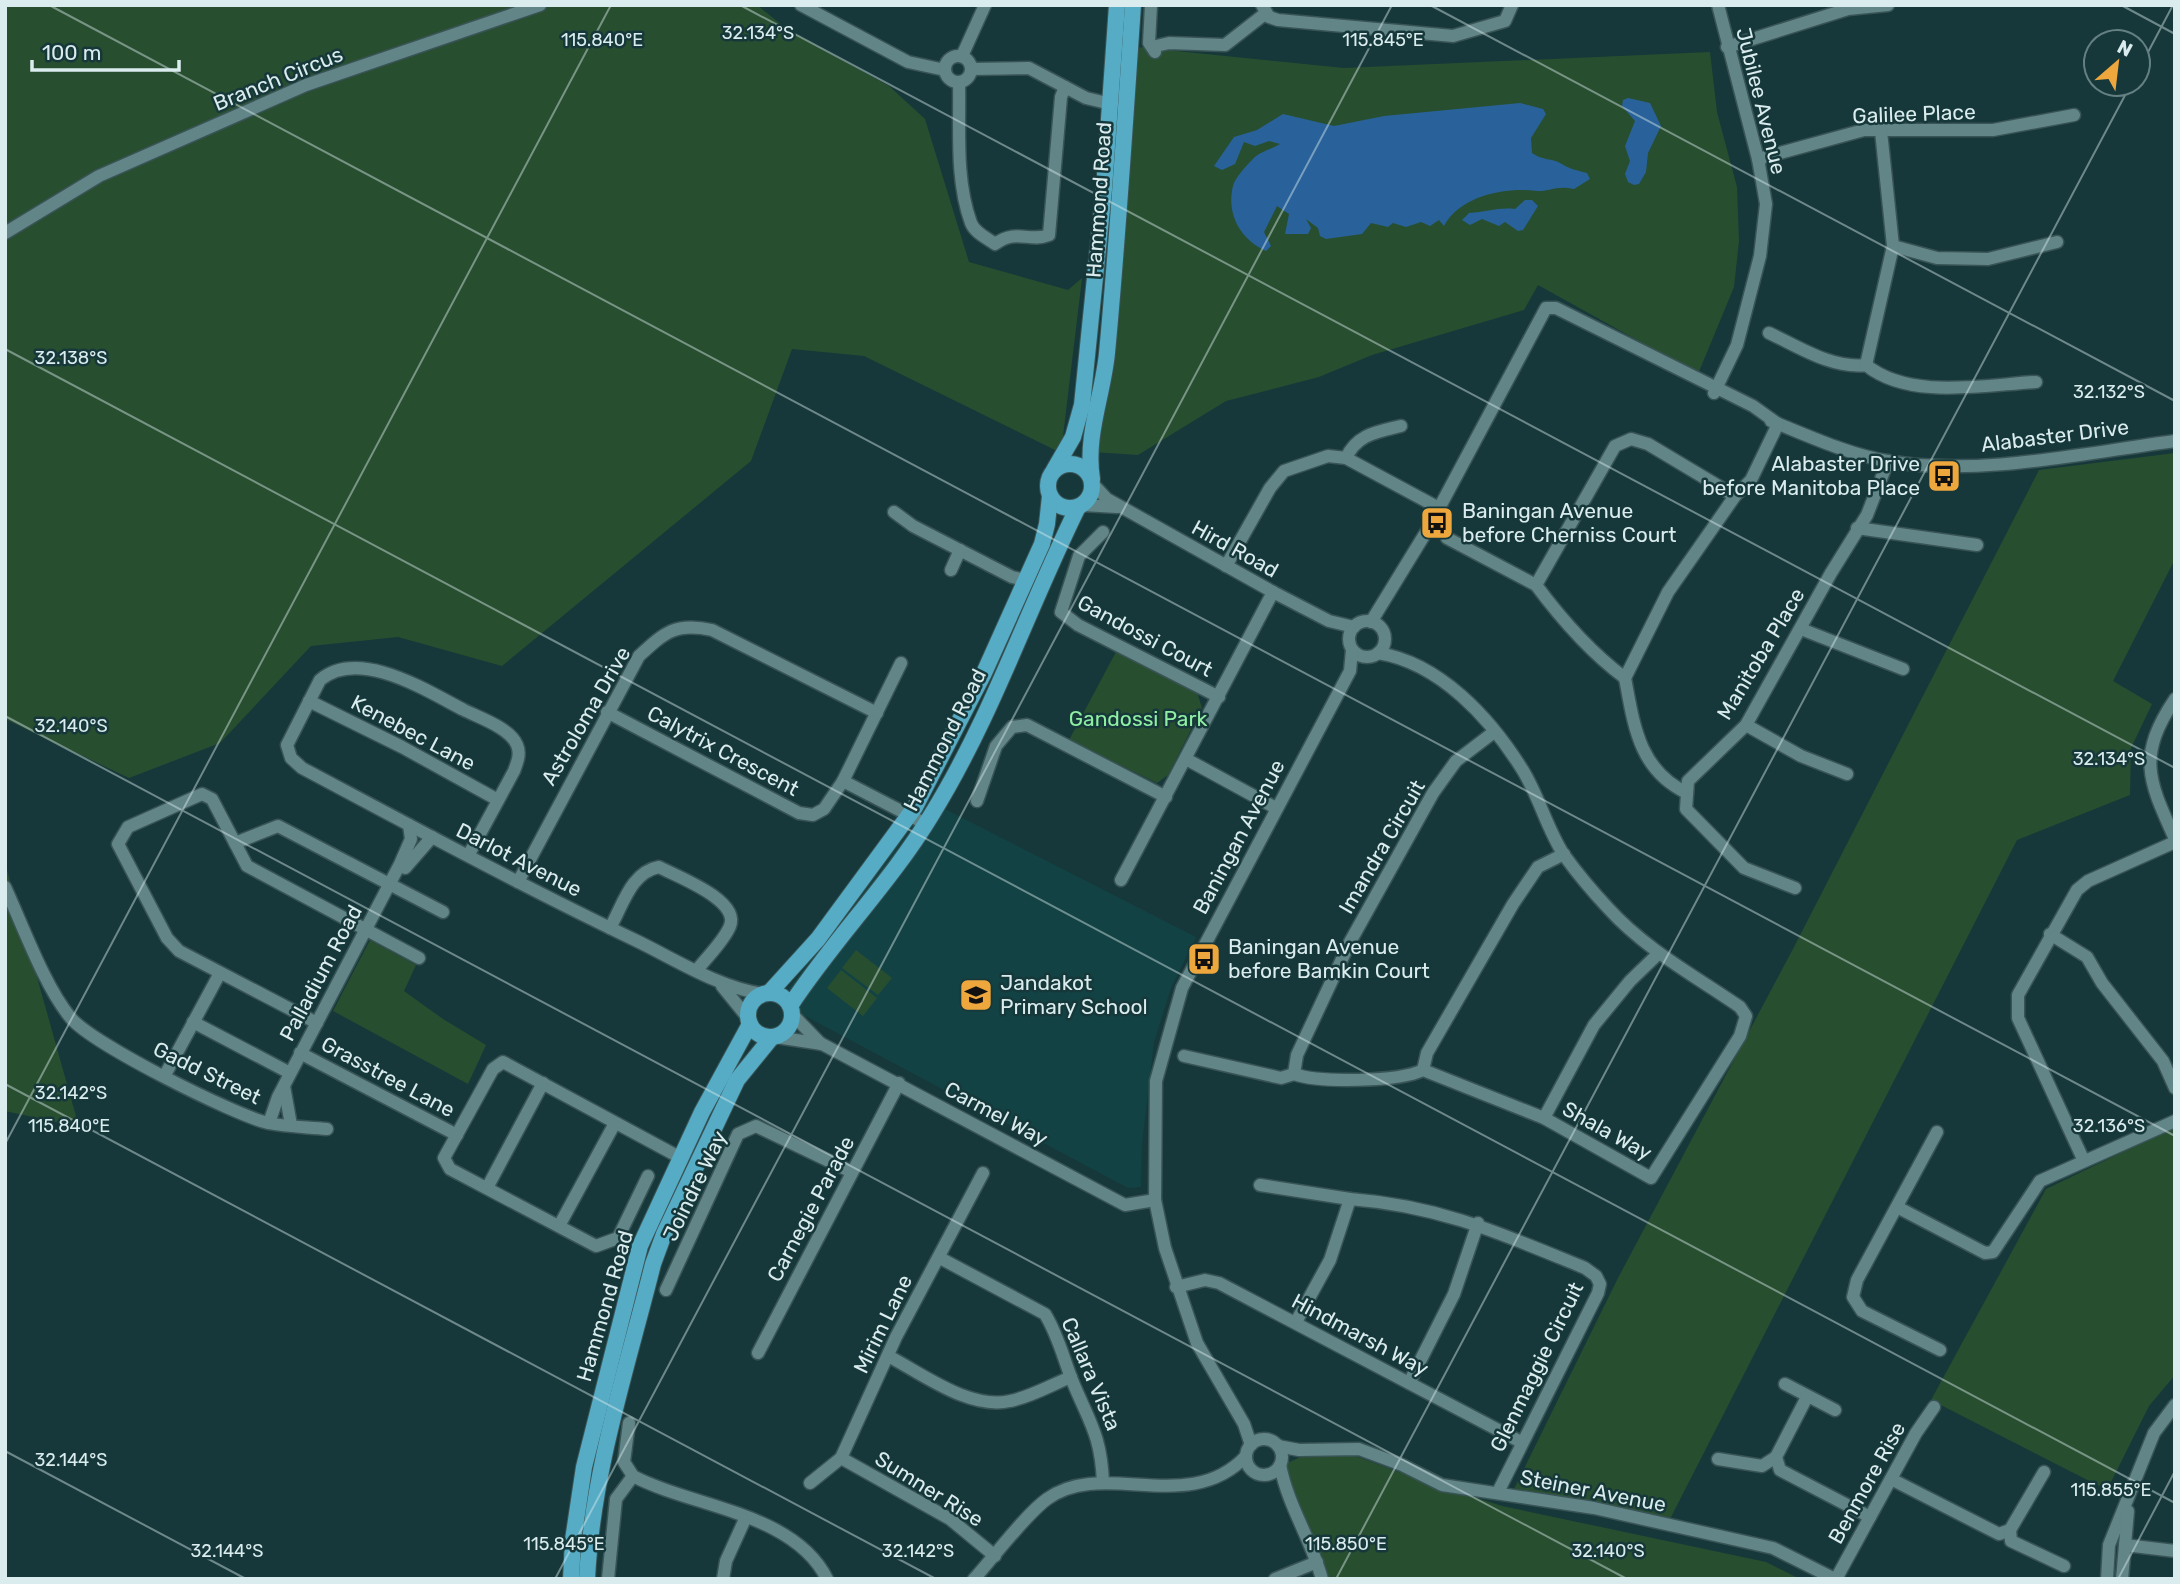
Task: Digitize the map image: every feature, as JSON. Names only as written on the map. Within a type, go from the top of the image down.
[{"type":"main road","name":"Hammond Road","points":[[1054,470],[1073,437],[1082,405],[1111,104],[1117,5]]},
{"type":"main road","name":"Hammond Road","points":[[1092,482],[1091,439],[1105,371],[1118,236],[1133,5]]},
{"type":"main road","points":[[1068,463],[1083,467],[1092,482],[1091,495],[1081,506],[1065,508],[1050,496],[1048,482],[1054,470],[1068,463]]},
{"type":"main road","name":"Hammond Road","points":[[766,994],[818,939],[909,815],[945,753],[1026,580],[1047,524],[1050,496]]},
{"type":"main road","name":"Hammond Road","points":[[791,1010],[805,982],[926,824],[951,781],[985,713],[1062,536],[1081,506]]},
{"type":"main road","points":[[766,994],[781,996],[791,1010],[788,1029],[774,1037],[759,1034],[749,1021],[753,1001],[766,994]]},
{"type":"main road","name":"Hammond Road","points":[[571,1579],[573,1540],[584,1467],[640,1246],[749,1021]]},
{"type":"main road","name":"Hammond Road","points":[[587,1579],[589,1531],[598,1481],[657,1254],[737,1080],[774,1037]]},
{"type":"street","name":"Branch Circus","points":[[5,233],[99,176],[306,85],[540,5]]},
{"type":"street","points":[[801,5],[908,62],[945,71]]},
{"type":"street","points":[[962,56],[985,5]]},
{"type":"street","points":[[1151,5],[1149,43],[1154,51],[1169,43],[1225,45],[1264,9],[1278,20],[1453,36],[1505,21],[1512,5]]},
{"type":"street","name":"Jubilee Avenue","points":[[1711,389],[1737,345],[1756,276],[1766,204],[1758,159],[1718,5]]},
{"type":"street","points":[[1727,47],[1848,7],[1888,5]]},
{"type":"street","points":[[962,56],[969,61],[972,69],[967,80],[959,83],[948,78],[945,71],[950,59],[962,56]]},
{"type":"street","points":[[972,69],[1029,68],[1086,98],[1111,104]]},
{"type":"street","points":[[959,83],[959,161],[971,223],[977,232],[995,244],[1015,234],[1042,238],[1049,235],[1061,97],[1065,87]]},
{"type":"street","name":"Galilee Place","points":[[1758,159],[1864,130],[1993,130],[2074,115]]},
{"type":"street","points":[[1866,365],[1894,246],[1881,131]]},
{"type":"street","points":[[1894,246],[1937,258],[1988,259],[2057,242]]},
{"type":"street","name":"Alabaster Drive","points":[[1439,508],[1546,308],[1556,307],[1711,389],[1753,406],[1778,424],[1820,442],[1888,461],[1996,467],[2175,441]]},
{"type":"street","points":[[1769,333],[1833,362],[1849,367],[1866,365],[1881,377],[1922,386],[2036,382]]},
{"type":"street","points":[[1778,424],[1751,480],[1735,496],[1668,592],[1625,678],[1637,740],[1666,783],[1687,793],[1686,809],[1744,868],[1795,888]]},
{"type":"street","points":[[1346,458],[1353,443],[1362,436],[1401,426]]},
{"type":"street","points":[[1536,585],[1615,446],[1631,439],[1648,444],[1735,496]]},
{"type":"street","points":[[1226,566],[1270,488],[1284,471],[1328,456],[1346,458],[1439,508],[1384,606],[1372,655]]},
{"type":"street","name":"Manitoba Place","points":[[1687,793],[1688,781],[1746,725],[1857,528],[1867,515],[1888,461]]},
{"type":"street","name":"Hird Road","points":[[1092,482],[1100,494],[1124,509],[1329,621],[1372,655],[1397,656]]},
{"type":"street","name":"Hird Road","points":[[1081,506],[1124,509]]},
{"type":"street","points":[[894,512],[913,526],[961,551],[1026,580]]},
{"type":"street","points":[[1857,528],[1977,545]]},
{"type":"street","name":"Gandossi Court","points":[[1103,532],[1079,556],[1061,612],[1078,625],[1219,697]]},
{"type":"street","points":[[1447,538],[1536,585],[1601,661],[1625,678]]},
{"type":"street","points":[[951,570],[961,551]]},
{"type":"street","points":[[1121,880],[1273,592]]},
{"type":"street","name":"Astroloma Drive","points":[[518,882],[639,656],[661,636],[689,625],[712,630],[877,713]]},
{"type":"street","points":[[1801,629],[1903,669]]},
{"type":"street","points":[[1352,638],[1379,630]]},
{"type":"street","points":[[1184,1056],[1281,1078],[1294,1074],[1306,1078],[1360,1078],[1413,1074],[1423,1070],[1544,1118],[1594,1025],[1658,953],[1610,910],[1563,854],[1523,769],[1469,701],[1423,669],[1397,656],[1379,630]]},
{"type":"street","name":"Baningan Avenue","points":[[1254,1457],[1244,1424],[1197,1343],[1177,1287],[1154,1200],[1156,1081],[1182,988],[1350,671],[1352,638]]},
{"type":"street","name":"Baningan Avenue","points":[[1350,671],[1372,655]]},
{"type":"street","name":"Calytrix Crescent","points":[[607,712],[799,813],[814,816],[824,809],[843,781],[901,663]]},
{"type":"street","points":[[309,701],[320,680],[329,673],[357,669],[398,676],[503,730],[517,745],[519,760],[468,856]]},
{"type":"street","points":[[2083,1159],[2018,1018],[2018,995],[2067,902],[2088,881],[2175,840],[2148,773],[2153,740],[2175,699]]},
{"type":"street","name":"Darlot Avenue","points":[[309,701],[287,746],[291,758],[302,768],[518,882],[719,983],[766,994]]},
{"type":"street","name":"Kenebec Lane","points":[[309,701],[498,800]]},
{"type":"street","points":[[977,801],[996,746],[1012,727],[1027,725],[1166,797]]},
{"type":"street","points":[[1746,725],[1801,756],[1847,774]]},
{"type":"street","name":"Imandra Circuit","points":[[1294,1074],[1297,1055],[1350,942],[1433,793],[1456,761],[1494,732]]},
{"type":"street","points":[[1186,759],[1276,808]]},
{"type":"street","points":[[843,781],[926,824]]},
{"type":"street","points":[[317,1023],[179,951],[167,938],[118,844],[128,827],[202,794],[212,799],[247,866],[419,958]]},
{"type":"street","name":"Palladium Road","points":[[270,1123],[290,1073],[411,839],[409,825]]},
{"type":"street","points":[[235,843],[278,826],[391,881],[443,912]]},
{"type":"street","name":"Palladium Road","points":[[391,881],[432,837]]},
{"type":"street","points":[[1423,1070],[1427,1053],[1513,904],[1538,867],[1563,854]]},
{"type":"street","points":[[610,928],[637,877],[647,869],[659,867],[726,902],[732,916],[730,926],[697,970]]},
{"type":"street","name":"Gadd Street","points":[[5,887],[58,1000],[79,1027],[225,1106],[270,1123],[327,1129]]},
{"type":"street","points":[[2050,934],[2087,957],[2102,983],[2162,1060],[2175,1088]]},
{"type":"street","name":"Shala Way","points":[[1544,1118],[1651,1178],[1740,1036],[1746,1016],[1740,1007],[1658,953]]},
{"type":"street","points":[[165,1075],[220,972]]},
{"type":"street","name":"Darlot Avenue","points":[[719,983],[749,1021]]},
{"type":"street","name":"Carmel Way","points":[[791,1010],[822,1044]]},
{"type":"street","points":[[193,1022],[290,1073]]},
{"type":"street","name":"Carmel Way","points":[[774,1037],[822,1044],[1125,1205],[1154,1200]]},
{"type":"street","name":"Grasstree Lane","points":[[300,1053],[457,1135]]},
{"type":"street","points":[[648,1176],[618,1238],[596,1246],[450,1168],[444,1158],[493,1069],[503,1062],[681,1158]]},
{"type":"street","points":[[487,1188],[543,1083]]},
{"type":"street","name":"Carnegie Parade","points":[[758,1353],[899,1083]]},
{"type":"street","points":[[284,1086],[291,1125]]},
{"type":"street","points":[[1897,1207],[1985,1253],[1993,1252],[2035,1184],[2083,1159],[2175,1121]]},
{"type":"street","points":[[559,1226],[615,1123]]},
{"type":"street","name":"Joindre Way","points":[[666,1290],[738,1134],[755,1126],[852,1172]]},
{"type":"street","points":[[1937,1132],[1857,1280],[1854,1302],[1861,1311],[1940,1350]]},
{"type":"street","name":"Mirim Lane","points":[[810,1483],[841,1458],[890,1357],[896,1337],[983,1173]]},
{"type":"street","name":"Glenmaggie Circuit","points":[[1260,1185],[1350,1199],[1400,1203],[1478,1223],[1585,1268],[1596,1276],[1600,1284],[1498,1492]]},
{"type":"street","points":[[1296,1322],[1330,1260],[1350,1199]]},
{"type":"street","points":[[1409,1382],[1454,1294],[1478,1223]]},
{"type":"street","name":"Callara Vista","points":[[940,1258],[1045,1314],[1055,1330],[1071,1377],[1098,1436],[1103,1483]]},
{"type":"street","name":"Hindmarsh Way","points":[[1177,1287],[1205,1280],[1219,1283],[1521,1442]]},
{"type":"street","points":[[890,1357],[962,1394],[993,1402],[1010,1401],[1071,1377]]},
{"type":"street","points":[[1785,1384],[1835,1410]]},
{"type":"street","points":[[1718,1459],[1762,1466],[1776,1457],[1807,1397]]},
{"type":"street","points":[[2107,1579],[2109,1545],[2129,1501],[2154,1433],[2175,1405]]},
{"type":"street","name":"Benmore Rise","points":[[1836,1579],[1934,1407]]},
{"type":"street","points":[[629,1423],[624,1462],[633,1476],[746,1517],[806,1550],[827,1579]]},
{"type":"street","name":"Steiner Avenue","points":[[1254,1457],[1280,1457],[1299,1450],[1359,1449],[1402,1465],[1441,1485],[1594,1508],[1773,1548],[1836,1579]]},
{"type":"street","points":[[974,1579],[1047,1499],[1073,1489],[1103,1483],[1172,1487],[1195,1483],[1254,1457]]},
{"type":"street","points":[[1254,1457],[1273,1473],[1280,1457]]},
{"type":"street","points":[[1254,1457],[1286,1495],[1317,1562],[1322,1579]]},
{"type":"street","points":[[1280,1457],[1286,1495]]},
{"type":"street","points":[[1776,1457],[1780,1470],[1870,1517]]},
{"type":"street","name":"Sumner Rise","points":[[841,1458],[950,1519],[995,1556]]},
{"type":"street","points":[[2044,1472],[2010,1530],[2011,1541],[2064,1566]]},
{"type":"street","points":[[608,1579],[616,1499],[633,1476]]},
{"type":"street","points":[[1891,1479],[1999,1534],[2010,1530]]},
{"type":"street","points":[[2122,1579],[2129,1501]]},
{"type":"street","points":[[723,1579],[726,1561],[746,1517]]},
{"type":"street","points":[[2124,1545],[2175,1551]]},
{"type":"street","points":[[1275,1579],[1317,1562]]},
{"type":"shaded area","name":"Jandakot Primary School","points":[[927,800],[1196,937],[1171,988],[1154,1042],[1142,1144],[1141,1187],[1128,1188],[779,1002]]},
{"type":"green space","points":[[5,5],[757,5],[788,30],[889,86],[925,119],[969,262],[1068,290],[1082,278],[1061,453],[864,356],[792,349],[751,461],[502,666],[398,637],[311,646],[220,743],[129,778],[5,719]]},
{"type":"green space","points":[[1137,47],[1344,68],[1710,52],[1717,112],[1737,187],[1739,241],[1734,287],[1698,374],[1538,285],[1524,310],[1372,355],[1319,377],[1226,401],[1138,455],[1092,452]]},
{"type":"green space","points":[[2175,453],[2175,559],[2113,681],[2152,704],[2131,748],[2130,795],[2017,840],[1670,1519],[1514,1489],[1618,1278],[1794,947],[2039,470]]},
{"type":"green space","name":"Gandossi Park","points":[[1117,650],[1197,692],[1202,708],[1168,775],[1157,783],[1069,740]]},
{"type":"green space","points":[[5,863],[79,1127],[5,1111]]},
{"type":"green space","points":[[370,940],[416,965],[404,991],[486,1045],[468,1084],[333,1011]]},
{"type":"green space","points":[[856,950],[892,978],[878,995],[842,968]]},
{"type":"green space","points":[[841,970],[877,998],[863,1016],[827,988]]},
{"type":"green space","points":[[2175,1127],[2175,1375],[2149,1406],[2107,1490],[1931,1400],[2046,1189]]},
{"type":"green space","points":[[1347,1453],[1502,1506],[1766,1562],[1800,1579],[1330,1579],[1284,1474],[1285,1464],[1305,1455]]},
{"type":"water","points":[[1628,98],[1650,103],[1661,126],[1648,153],[1646,172],[1639,184],[1634,185],[1628,182],[1625,174],[1630,161],[1625,146],[1635,121],[1622,106],[1623,100]]},
{"type":"water","points":[[1520,103],[1543,109],[1546,114],[1531,138],[1532,153],[1587,173],[1590,179],[1574,189],[1498,192],[1484,196],[1461,207],[1444,226],[1439,220],[1430,226],[1421,222],[1406,227],[1393,223],[1388,227],[1371,223],[1362,234],[1326,239],[1320,236],[1318,228],[1306,219],[1311,228],[1308,234],[1285,234],[1289,214],[1277,206],[1264,232],[1271,246],[1266,251],[1243,233],[1234,216],[1231,197],[1234,183],[1247,165],[1257,155],[1280,144],[1269,141],[1255,146],[1244,142],[1235,164],[1222,170],[1214,166],[1234,137],[1257,130],[1283,114],[1334,126],[1384,116]]},
{"type":"water","points":[[1525,200],[1532,200],[1538,206],[1523,230],[1518,231],[1505,222],[1499,226],[1482,219],[1470,225],[1462,220],[1469,213],[1515,209]]},
{"type":"place","name":"Alabaster Drive before Manitoba Place","points":[[1944,476]]},
{"type":"place","name":"Baningan Avenue before Cherniss Court","points":[[1437,523]]},
{"type":"place","name":"Baningan Avenue before Bamkin Court","points":[[1204,959]]},
{"type":"place","name":"Jandakot Primary School","points":[[976,995]]}]
